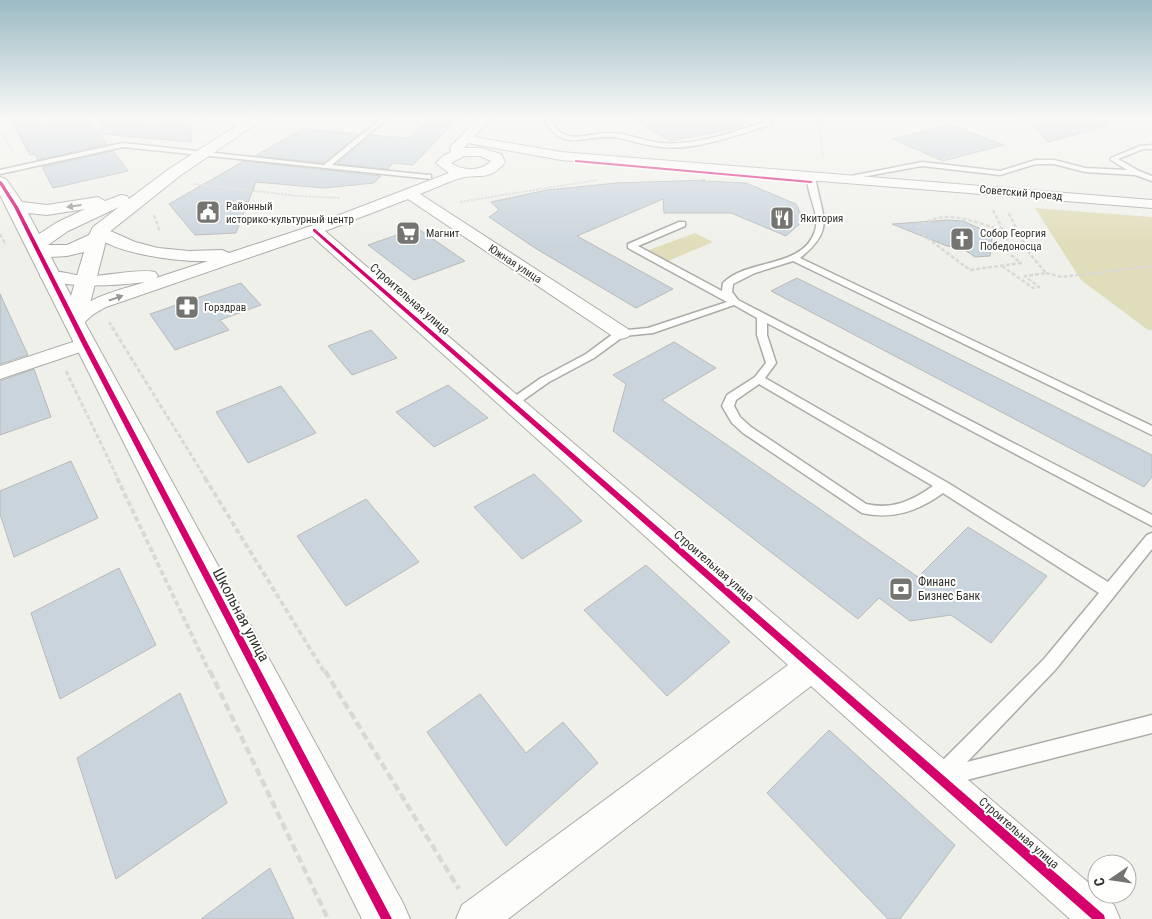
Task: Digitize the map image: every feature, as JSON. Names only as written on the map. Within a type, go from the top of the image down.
[{"type":"street","points":[[168,177],[67,226],[41,240],[36,248],[47,252],[61,252],[80,248],[168,177],[194,160]]},
{"type":"street","points":[[445,160],[443,163],[449,170],[461,173]]},
{"type":"street","points":[[410,194],[445,160]]},
{"type":"street","name":"Советский проезд","points":[[507,161],[519,160]]},
{"type":"street","name":"Советский проезд","points":[[612,160],[1152,204]]},
{"type":"street","points":[[75,340],[83,312],[100,303],[314,230],[461,173],[487,170],[507,161]]},
{"type":"street","points":[[0,182],[16,207],[49,222],[122,244],[157,254],[198,256],[248,253]]},
{"type":"street","name":"Южная улица","points":[[410,194],[621,333]]},
{"type":"street","points":[[16,207],[46,210],[122,199]]},
{"type":"street","name":"Школьная улица","points":[[16,207],[49,276],[75,340],[387,919]]},
{"type":"street","name":"Строительная улица","points":[[314,230],[1100,919]]},
{"type":"street","points":[[75,340],[97,235]]},
{"type":"street","points":[[49,276],[86,281],[119,280],[162,274],[248,253]]},
{"type":"street","points":[[0,373],[75,340]]},
{"type":"street","points":[[476,918],[812,666]]},
{"type":"lane","points":[[0,172],[57,160]]},
{"type":"lane","points":[[264,160],[428,177]]},
{"type":"lane","points":[[326,167],[335,160]]},
{"type":"lane","points":[[1114,160],[1136,173],[1152,179]]},
{"type":"lane","points":[[845,178],[922,164],[1000,173],[1036,162],[1054,162],[1085,170],[1136,173]]},
{"type":"lane","points":[[735,302],[727,292],[728,283],[738,275],[765,265],[794,258],[815,241],[821,229],[811,175]]},
{"type":"lane","points":[[682,224],[631,246],[1152,521]]},
{"type":"lane","points":[[794,258],[1152,431]]},
{"type":"lane","points":[[511,403],[545,380],[590,356],[621,333],[649,331],[735,302]]},
{"type":"lane","points":[[762,315],[762,335],[771,363],[759,379],[731,398],[728,406],[736,420],[747,430],[862,508],[879,513],[901,510],[926,499],[943,486]]},
{"type":"lane","points":[[759,379],[943,486],[1109,591]]},
{"type":"lane","points":[[939,778],[1050,664],[1152,539]]},
{"type":"lane","points":[[939,778],[1152,724]]},
{"type":"path","points":[[20,160],[25,167]]},
{"type":"path","points":[[168,177],[240,190],[340,198]]},
{"type":"path","points":[[991,206],[1011,247],[1006,251],[1021,263],[970,270],[918,230],[918,227],[929,220],[946,216],[968,218],[1002,230]]},
{"type":"path","points":[[1006,207],[1026,246],[1041,269],[1046,273]]},
{"type":"path","points":[[157,208],[153,217],[156,228],[163,235]]},
{"type":"path","points":[[1002,266],[1032,288],[1039,287],[1025,276],[1046,273],[1062,277],[1152,266]]},
{"type":"path","points":[[328,919],[75,340],[106,318],[476,918]]},
{"type":"shaded area","points":[[1035,208],[1152,217],[1152,330],[1148,330],[1081,280]]},
{"type":"shaded area","points":[[695,233],[713,242],[668,261],[649,250]]},
{"type":"building","points":[[74,160],[120,160],[128,171],[53,188],[42,167]]},
{"type":"building","points":[[293,160],[327,160],[323,163]]},
{"type":"building","points":[[342,160],[418,160],[413,165],[393,163],[388,169],[337,164]]},
{"type":"building","points":[[244,161],[381,176],[374,183],[324,188],[256,182],[236,233],[195,235],[169,204]]},
{"type":"building","points":[[705,180],[702,181],[746,183],[796,204],[804,220],[786,236],[731,213],[664,213],[663,199],[577,236],[673,289],[636,308],[535,248],[489,217],[499,210],[491,202],[547,190],[616,183]]},
{"type":"building","name":"Собор Георгия Победоносца","points":[[948,220],[963,221],[986,231],[992,238],[990,256],[975,257],[962,248],[947,246],[892,224]]},
{"type":"building","points":[[417,228],[465,261],[414,280],[368,245]]},
{"type":"building","points":[[797,278],[1152,455],[1152,477],[1144,487],[771,291]]},
{"type":"building","points":[[241,283],[261,305],[220,320],[229,330],[175,350],[150,314]]},
{"type":"building","points":[[0,294],[28,355],[0,364]]},
{"type":"building","points":[[371,330],[397,358],[352,375],[328,346]]},
{"type":"building","points":[[674,342],[716,368],[662,400],[918,577],[968,527],[1047,576],[991,643],[951,615],[910,621],[879,598],[858,619],[613,431],[626,384],[613,375]]},
{"type":"building","points":[[34,369],[51,417],[0,435],[0,381]]},
{"type":"building","points":[[448,385],[488,418],[434,447],[396,412]]},
{"type":"building","points":[[281,386],[316,433],[248,463],[216,412]]},
{"type":"building","points":[[71,461],[98,518],[14,557],[0,514],[0,491]]},
{"type":"building","points":[[534,474],[582,521],[522,559],[474,507]]},
{"type":"building","points":[[366,499],[419,562],[346,606],[297,536]]},
{"type":"building","points":[[646,565],[730,642],[667,696],[584,610]]},
{"type":"building","points":[[119,568],[156,645],[60,699],[31,613]]},
{"type":"building","points":[[180,693],[227,803],[116,879],[77,758]]},
{"type":"building","points":[[480,694],[526,753],[563,722],[598,763],[506,846],[427,732]]},
{"type":"building","points":[[829,730],[955,845],[900,919],[888,919],[767,793]]},
{"type":"building","points":[[270,868],[294,919],[201,919]]},
{"type":"cycle path","points":[[576,161],[811,182]]},
{"type":"cycle path","points":[[0,182],[16,207],[85,344],[387,919]]},
{"type":"cycle path","points":[[314,230],[1100,919]]},
{"type":"place","name":"Районный историко-культурный центр","points":[[208,212]]},
{"type":"place","name":"Якитория","points":[[782,218]]},
{"type":"place","name":"Магнит","points":[[408,233]]},
{"type":"place","name":"Собор Георгия Победоносца","points":[[962,239]]},
{"type":"place","name":"Горздрав","points":[[187,307]]},
{"type":"place","name":"Финанс Бизнес Банк","points":[[901,589]]}]
